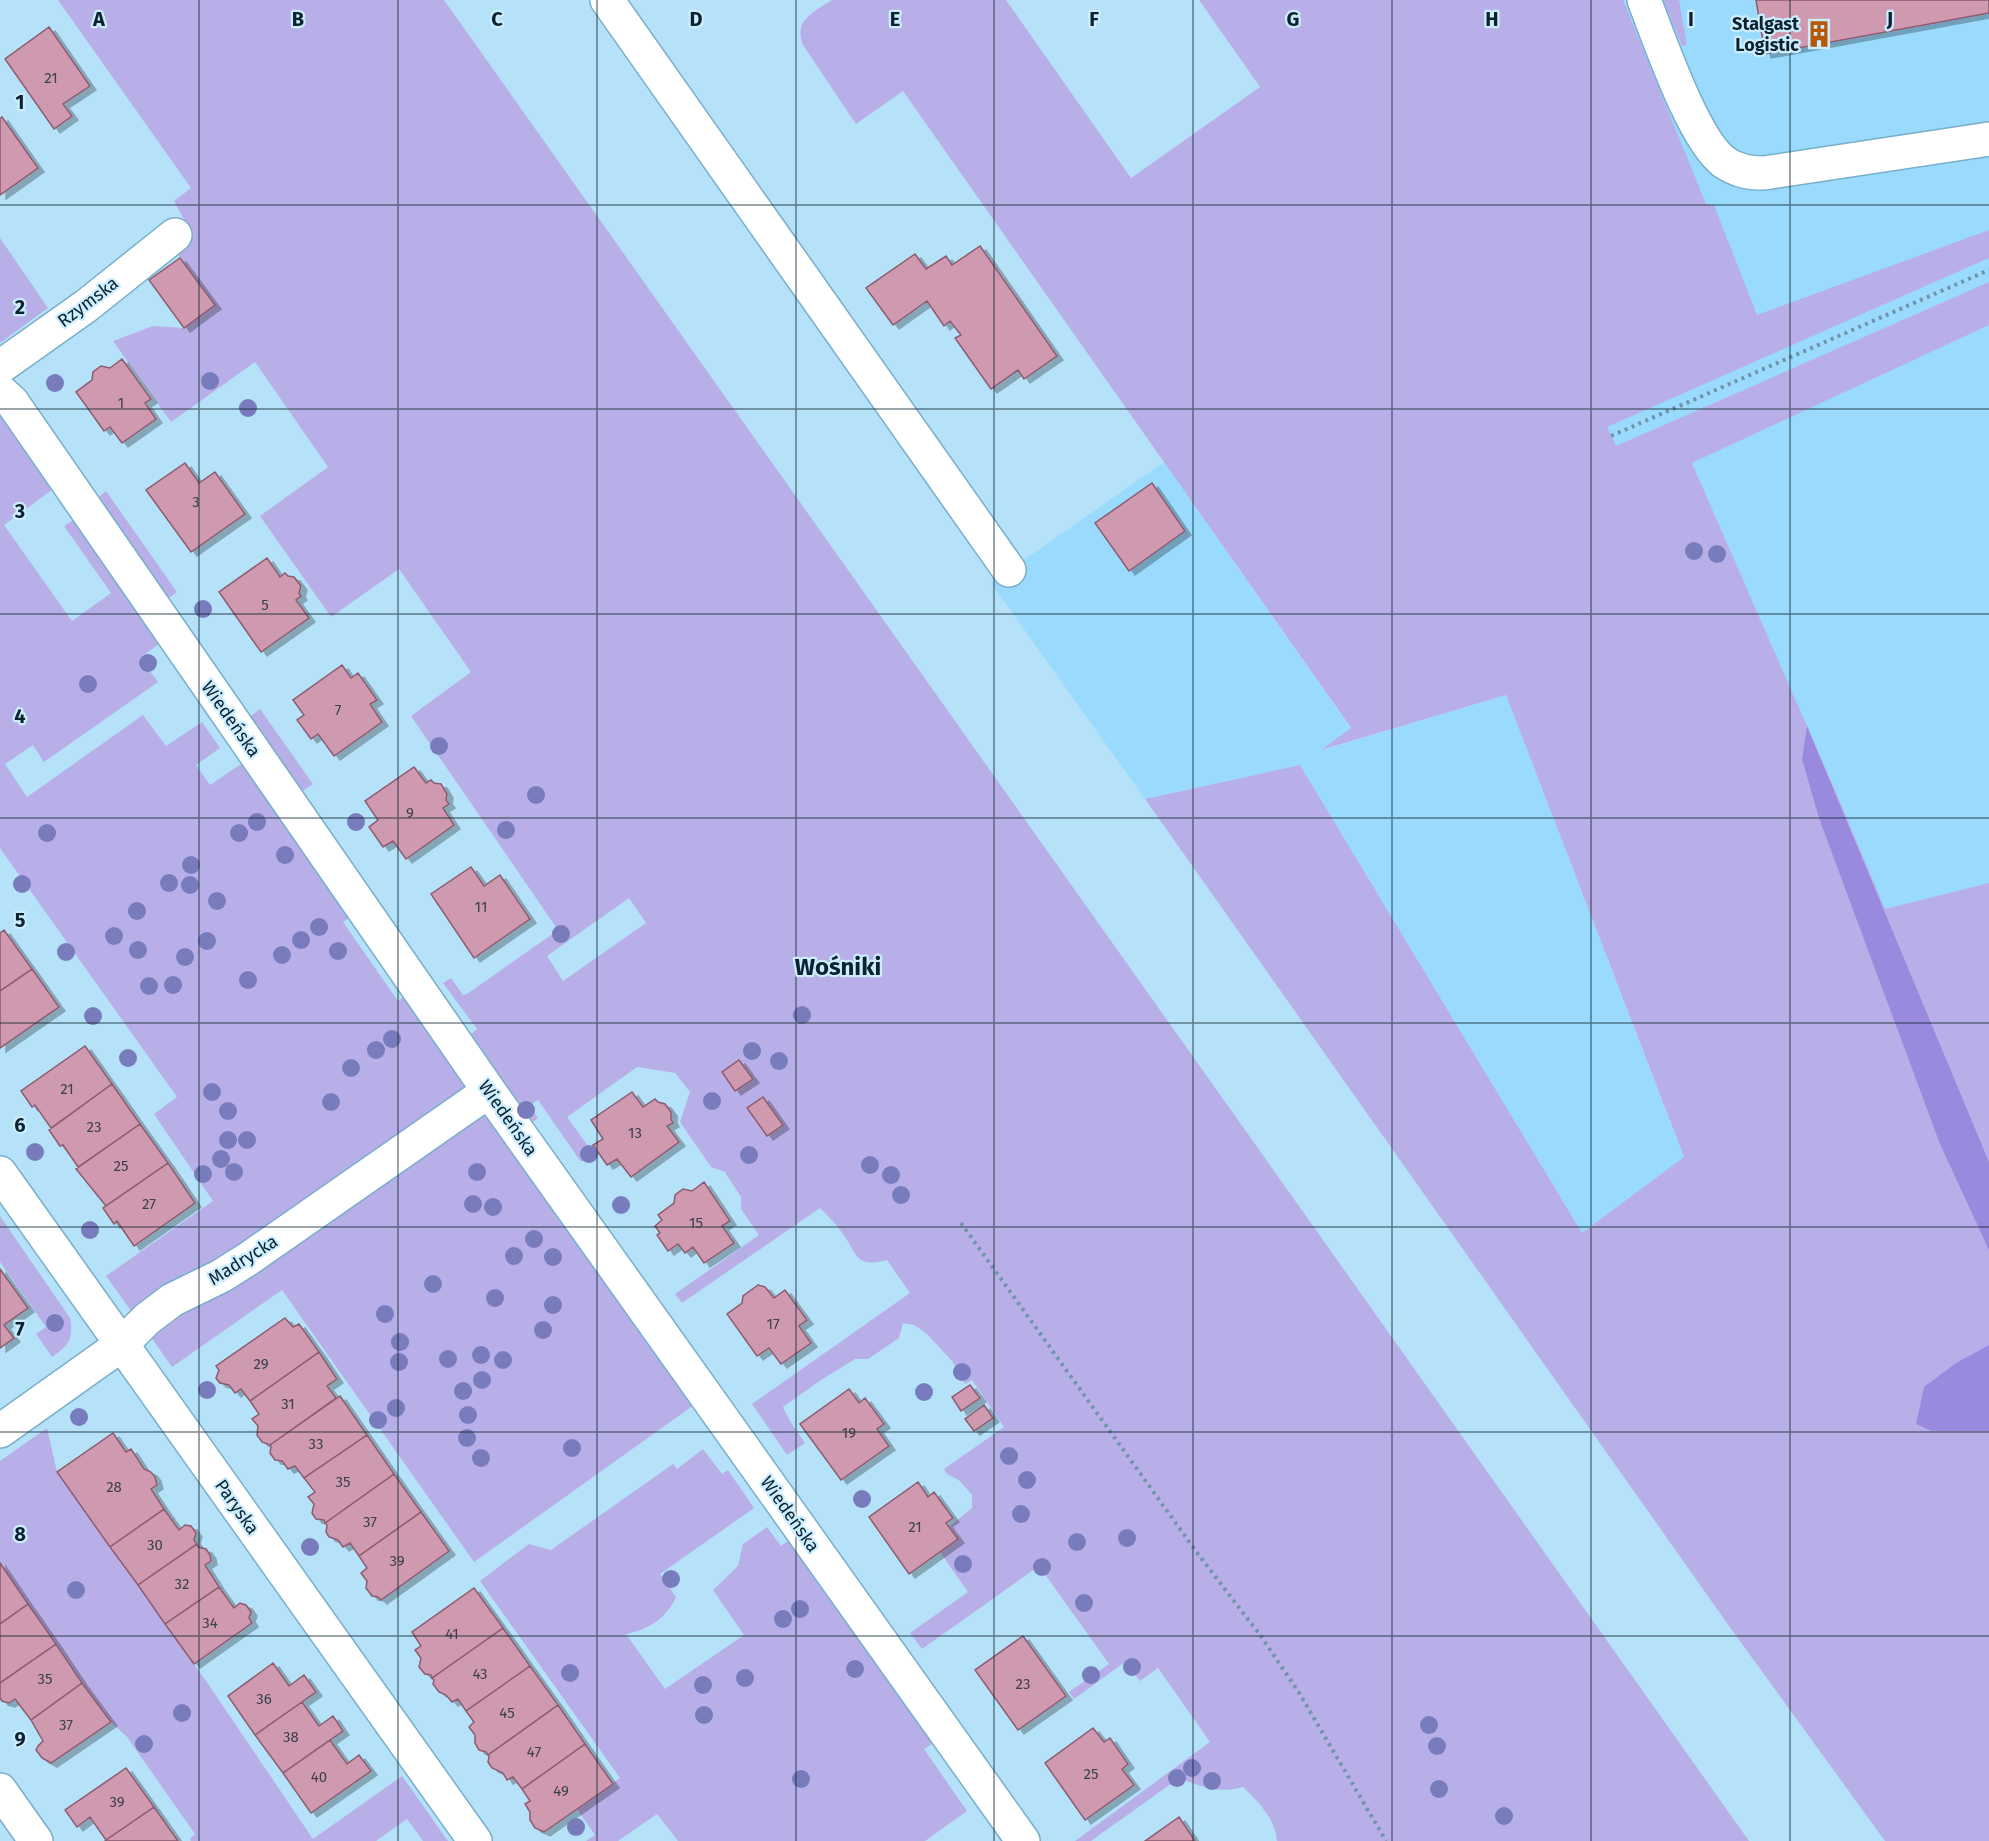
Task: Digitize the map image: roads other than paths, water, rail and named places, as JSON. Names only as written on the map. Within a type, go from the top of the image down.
[{"type":"street","points":[[607,0],[1009,570]]},
{"type":"street","points":[[1644,0],[1679,87],[1706,140],[1723,162],[1743,172],[1764,173],[1989,139]]},
{"type":"street","name":"Rzymska","points":[[0,367],[86,306],[175,235]]},
{"type":"street","name":"Wiedeńska","points":[[0,391],[19,412],[489,1091],[1023,1841]]},
{"type":"street","name":"Madrycka","points":[[0,1431],[121,1344],[147,1319],[172,1300],[221,1276],[248,1259],[489,1091]]},
{"type":"street","name":"Paryska","points":[[0,1173],[475,1841]]},
{"type":"street","points":[[0,1790],[36,1841]]},
{"type":"place","name":"Stalgast Logistic","points":[[1819,34]]},
{"type":"district","name":"Wośniki","points":[[838,967]]}]
